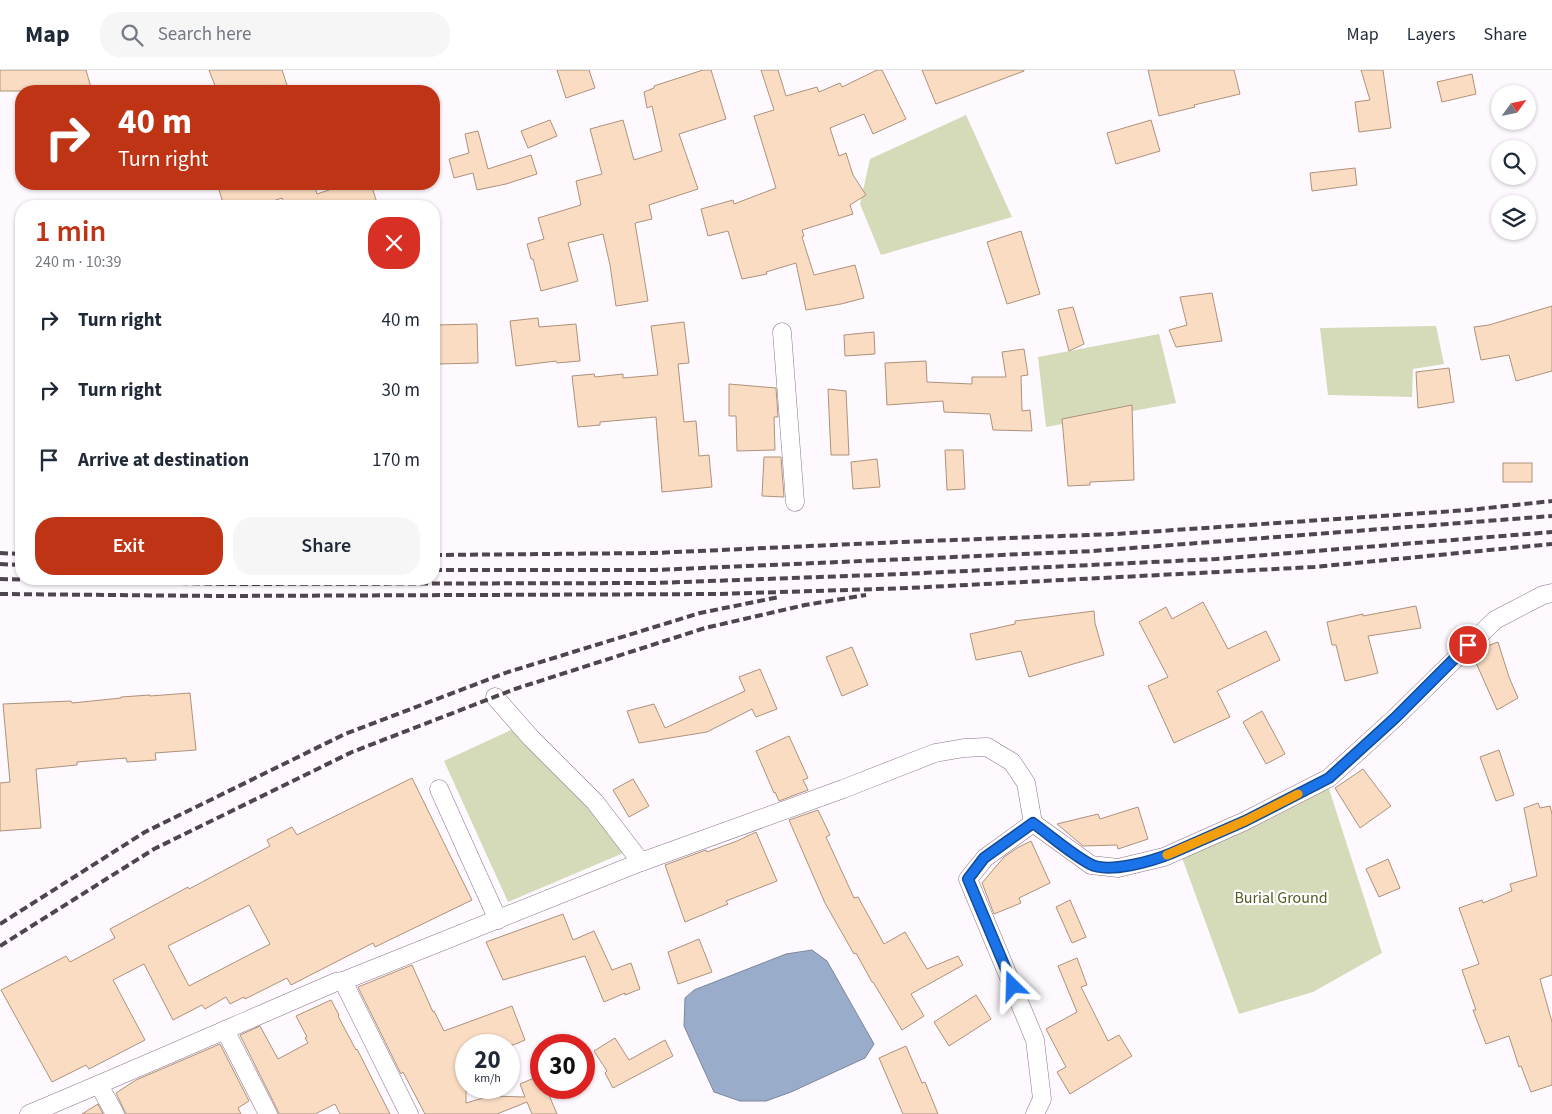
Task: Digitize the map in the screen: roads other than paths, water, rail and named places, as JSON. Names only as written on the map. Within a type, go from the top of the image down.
[{"type":"street","points":[[782,332],[795,502]]},
{"type":"street","points":[[30,1114],[336,982],[343,981],[641,862],[843,789],[935,753],[964,748],[987,747],[1012,762],[1026,783],[1033,823],[1091,865],[1118,868],[1164,857],[1227,829],[1329,778],[1395,718],[1495,620],[1543,594],[1552,593]]},
{"type":"street","points":[[495,697],[531,738],[595,802],[641,862]]},
{"type":"street","points":[[439,789],[498,920]]},
{"type":"street","points":[[1033,823],[984,858],[968,879],[1035,1040],[1042,1099],[1035,1114]]},
{"type":"street","points":[[343,981],[409,1114]]},
{"type":"street","points":[[225,1030],[268,1114]]},
{"type":"street","points":[[99,1085],[115,1114]]},
{"type":"water","points":[[812,950],[827,961],[874,1044],[865,1058],[791,1092],[766,1101],[740,1101],[714,1092],[684,1026],[685,998],[694,990],[786,954]]},
{"type":"railway","points":[[440,555],[654,553],[1116,534],[1469,510],[1552,501]]},
{"type":"railway","points":[[440,570],[655,570],[1093,551],[1552,516]]},
{"type":"railway","points":[[440,583],[655,583],[903,574],[1216,559],[1552,532]]},
{"type":"railway","points":[[0,594],[220,596],[719,594],[908,588],[1314,567],[1552,544]]},
{"type":"railway","points":[[0,553],[15,554]]},
{"type":"railway","points":[[0,564],[15,565]]},
{"type":"railway","points":[[0,579],[15,579]]},
{"type":"railway","points":[[0,946],[154,849],[352,752],[515,689],[705,628],[805,605],[866,595]]},
{"type":"railway","points":[[0,924],[145,832],[345,734],[508,672],[700,613],[779,597]]},
{"type":"park label","name":"Burial Ground","points":[[1281,897]]}]
